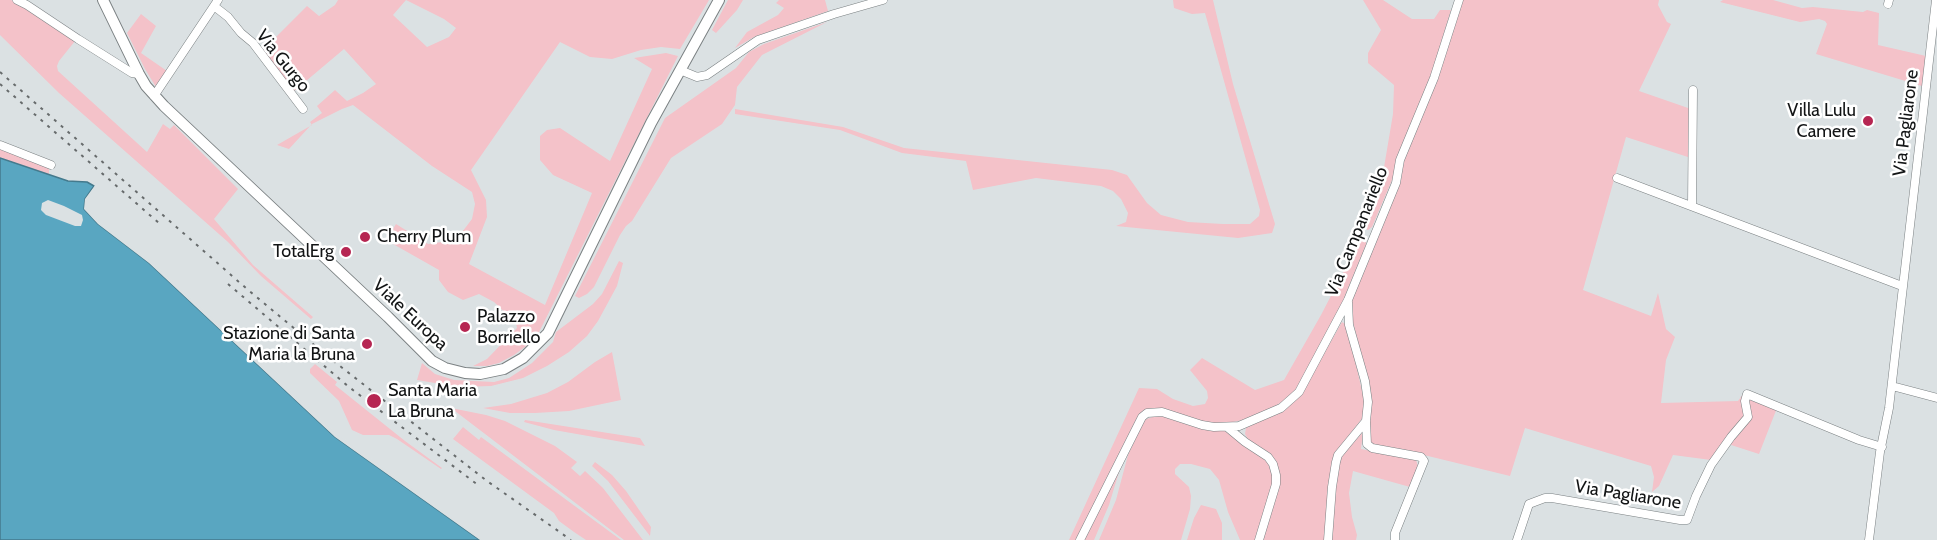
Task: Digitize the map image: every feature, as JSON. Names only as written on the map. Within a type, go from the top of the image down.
[{"type":"street","points":[[17,0],[32,3],[132,73],[140,74]]},
{"type":"street","name":"Viale Europa","points":[[103,0],[140,74],[154,96],[388,317],[432,362],[445,368],[480,374],[504,369],[523,358],[548,333],[651,123],[719,0]]},
{"type":"street","points":[[680,70],[697,77],[707,75],[758,40],[883,0]]},
{"type":"street","name":"Via Campanariello","points":[[1080,540],[1147,413],[1162,412],[1202,425],[1227,427],[1251,422],[1281,408],[1299,392],[1348,300],[1396,183],[1402,154],[1434,78],[1459,0]]},
{"type":"street","name":"Via Pagliarone","points":[[1869,540],[1892,386],[1936,0]]},
{"type":"street","name":"Via Gurgo","points":[[154,96],[216,3],[241,33],[254,43],[303,109]]},
{"type":"street","points":[[1692,206],[1693,90]]},
{"type":"street","points":[[0,145],[51,165]]},
{"type":"street","points":[[1617,177],[1902,286]]},
{"type":"street","points":[[1348,300],[1350,325],[1365,381],[1368,402],[1367,444],[1372,448],[1421,458],[1424,461],[1395,533],[1395,540]]},
{"type":"street","points":[[1892,386],[1937,398]]},
{"type":"street","name":"Via Pagliarone","points":[[1516,540],[1529,504],[1545,498],[1687,520],[1711,465],[1748,417],[1745,401],[1747,394],[1859,440],[1882,447]]},
{"type":"street","points":[[1328,540],[1332,487],[1338,455],[1366,421]]},
{"type":"street","points":[[1227,427],[1268,457],[1276,475],[1272,501],[1259,540]]},
{"type":"shaded area","points":[[0,0],[11,0],[24,6],[75,41],[59,61],[58,71],[147,152],[163,124],[170,129],[174,125],[238,189],[214,219],[253,265],[313,317],[311,319],[261,276],[228,242],[59,93],[0,35]]},
{"type":"shaded area","points":[[338,0],[406,0],[709,0],[680,49],[661,47],[641,50],[612,59],[590,57],[560,42],[471,170],[486,200],[487,217],[469,264],[545,305],[592,193],[553,175],[540,160],[540,136],[547,130],[560,128],[610,161],[652,69],[634,58],[666,53],[678,56],[538,334],[529,344],[499,363],[473,366],[487,359],[517,328],[516,323],[494,302],[479,294],[463,300],[448,292],[439,280],[439,270],[386,240],[396,224],[428,244],[456,240],[472,219],[475,204],[472,192],[432,166],[353,105],[312,124],[310,122],[322,113],[317,106],[335,90],[347,101],[376,84],[344,49],[293,92],[261,52],[307,6],[319,16],[335,5]],"holes":[[[406,0],[444,19],[456,28],[449,37],[427,47],[393,15]]]},
{"type":"shaded area","points":[[728,0],[743,0],[716,33],[712,30]]},
{"type":"shaded area","points":[[779,0],[825,0],[828,11],[754,37],[735,48],[747,32],[778,15],[784,8],[776,3]]},
{"type":"shaded area","points":[[1173,0],[1213,0],[1233,84],[1275,224],[1272,233],[1238,238],[1116,226],[1126,222],[1128,213],[1121,199],[1113,191],[1101,186],[1036,178],[973,190],[966,161],[902,153],[840,130],[735,114],[735,109],[843,127],[904,148],[1112,170],[1127,175],[1147,203],[1161,215],[1188,222],[1250,224],[1259,216],[1260,210],[1205,13],[1192,14],[1174,8]]},
{"type":"shaded area","points":[[1363,0],[1383,0],[1412,19],[1434,19],[1440,10],[1451,10],[1431,76],[1392,180],[1372,227],[1368,230],[1366,229],[1379,197],[1393,114],[1394,85],[1368,63],[1368,53],[1381,30]]},
{"type":"shaded area","points":[[1461,0],[1659,0],[1658,5],[1667,22],[1671,24],[1639,91],[1691,109],[1691,158],[1626,137],[1583,290],[1651,316],[1658,293],[1666,329],[1675,337],[1666,360],[1661,403],[1738,401],[1743,394],[1746,415],[1711,460],[1673,455],[1659,486],[1652,492],[1654,477],[1651,466],[1525,428],[1510,476],[1373,445],[1370,442],[1369,387],[1353,322],[1352,297],[1401,180],[1404,159]]},
{"type":"shaded area","points":[[1723,0],[1773,0],[1802,8],[1863,12],[1867,10],[1879,13],[1878,45],[1926,56],[1922,86],[1816,54],[1827,24],[1825,21],[1819,19],[1800,22],[1720,2]]},
{"type":"shaded area","points":[[141,14],[156,26],[141,53],[167,71],[156,87],[127,33]]},
{"type":"shaded area","points":[[827,22],[762,55],[737,87],[735,105],[722,124],[671,158],[632,221],[620,235],[594,287],[579,298],[575,296],[665,118],[736,68],[749,52],[764,44]]},
{"type":"shaded area","points":[[310,126],[289,149],[277,145]]},
{"type":"shaded area","points":[[0,148],[49,168],[49,175],[0,158]]},
{"type":"shaded area","points":[[1361,238],[1366,240],[1366,245],[1340,308],[1306,376],[1293,395],[1272,408],[1243,420],[1222,424],[1205,422],[1160,409],[1145,410],[1078,540],[1069,540],[1139,388],[1157,389],[1173,399],[1193,406],[1205,404],[1208,398],[1207,391],[1190,370],[1202,358],[1255,390],[1284,380]]},
{"type":"shaded area","points":[[619,261],[623,263],[617,286],[598,321],[587,336],[569,352],[547,366],[523,378],[491,386],[459,387],[417,380],[422,363],[435,374],[454,380],[494,382],[509,378],[532,363],[553,342],[556,332],[593,304],[602,294]]},
{"type":"shaded area","points":[[1342,322],[1347,325],[1365,404],[1364,416],[1334,455],[1329,488],[1326,540],[1262,540],[1279,481],[1276,462],[1270,453],[1249,441],[1245,434],[1246,428],[1301,394]]},
{"type":"shaded area","points":[[612,352],[621,400],[569,411],[535,413],[510,413],[483,408],[511,404],[547,393],[568,382]]},
{"type":"shaded area","points":[[315,364],[337,382],[335,385],[442,468],[389,435],[363,435],[352,430],[339,401],[310,373],[310,369]]},
{"type":"shaded area","points":[[1748,396],[1777,408],[1759,454],[1728,444],[1748,423]]},
{"type":"shaded area","points":[[451,408],[505,421],[555,446],[577,462],[571,468],[580,476],[585,471],[603,488],[643,540],[624,540]]},
{"type":"shaded area","points":[[1158,415],[1223,430],[1259,454],[1270,465],[1274,474],[1273,483],[1256,540],[1240,540],[1228,512],[1219,480],[1210,469],[1191,464],[1180,464],[1175,469],[1175,474],[1189,487],[1191,496],[1190,509],[1181,540],[1099,540],[1116,500],[1128,455],[1144,420]]},
{"type":"shaded area","points":[[525,420],[640,438],[645,446],[554,430],[524,422]]},
{"type":"shaded area","points":[[463,427],[479,440],[481,437],[621,540],[586,540],[574,532],[559,521],[554,513],[453,439]]},
{"type":"shaded area","points":[[1363,432],[1361,449],[1416,460],[1418,466],[1410,487],[1353,471],[1349,493],[1356,540],[1330,540],[1336,476],[1340,460]]},
{"type":"shaded area","points":[[595,462],[612,475],[626,491],[651,527],[650,536],[608,481],[592,466]]},
{"type":"shaded area","points":[[1122,462],[1109,505],[1094,540],[1082,540]]},
{"type":"shaded area","points":[[1201,505],[1216,509],[1222,523],[1222,540],[1187,540]]},
{"type":"water","points":[[0,158],[68,181],[87,182],[94,186],[85,199],[84,209],[98,224],[149,263],[335,437],[480,540],[0,540]]},
{"type":"pier","points":[[96,184],[97,188],[88,200],[88,208],[100,222],[151,261],[337,434],[483,540],[335,437],[149,263],[98,224],[84,209],[85,199]]},
{"type":"pier","points":[[48,200],[82,215],[81,226],[46,215],[41,210],[42,203]]},
{"type":"railway","points":[[0,72],[247,289],[331,359],[487,481],[571,540]]},
{"type":"railway","points":[[0,84],[160,224]]},
{"type":"railway","points":[[228,284],[349,387],[478,485]]},
{"type":"place","name":"Villa Lulu Camere","points":[[1868,121]]},
{"type":"place","name":"Cherry Plum","points":[[365,237]]},
{"type":"place","name":"TotalErg","points":[[346,252]]},
{"type":"place","name":"Palazzo Borriello","points":[[465,327]]},
{"type":"place","name":"Stazione di Santa Maria la Bruna","points":[[367,344]]},
{"type":"place","name":"Santa Maria La Bruna","points":[[374,401]]}]
